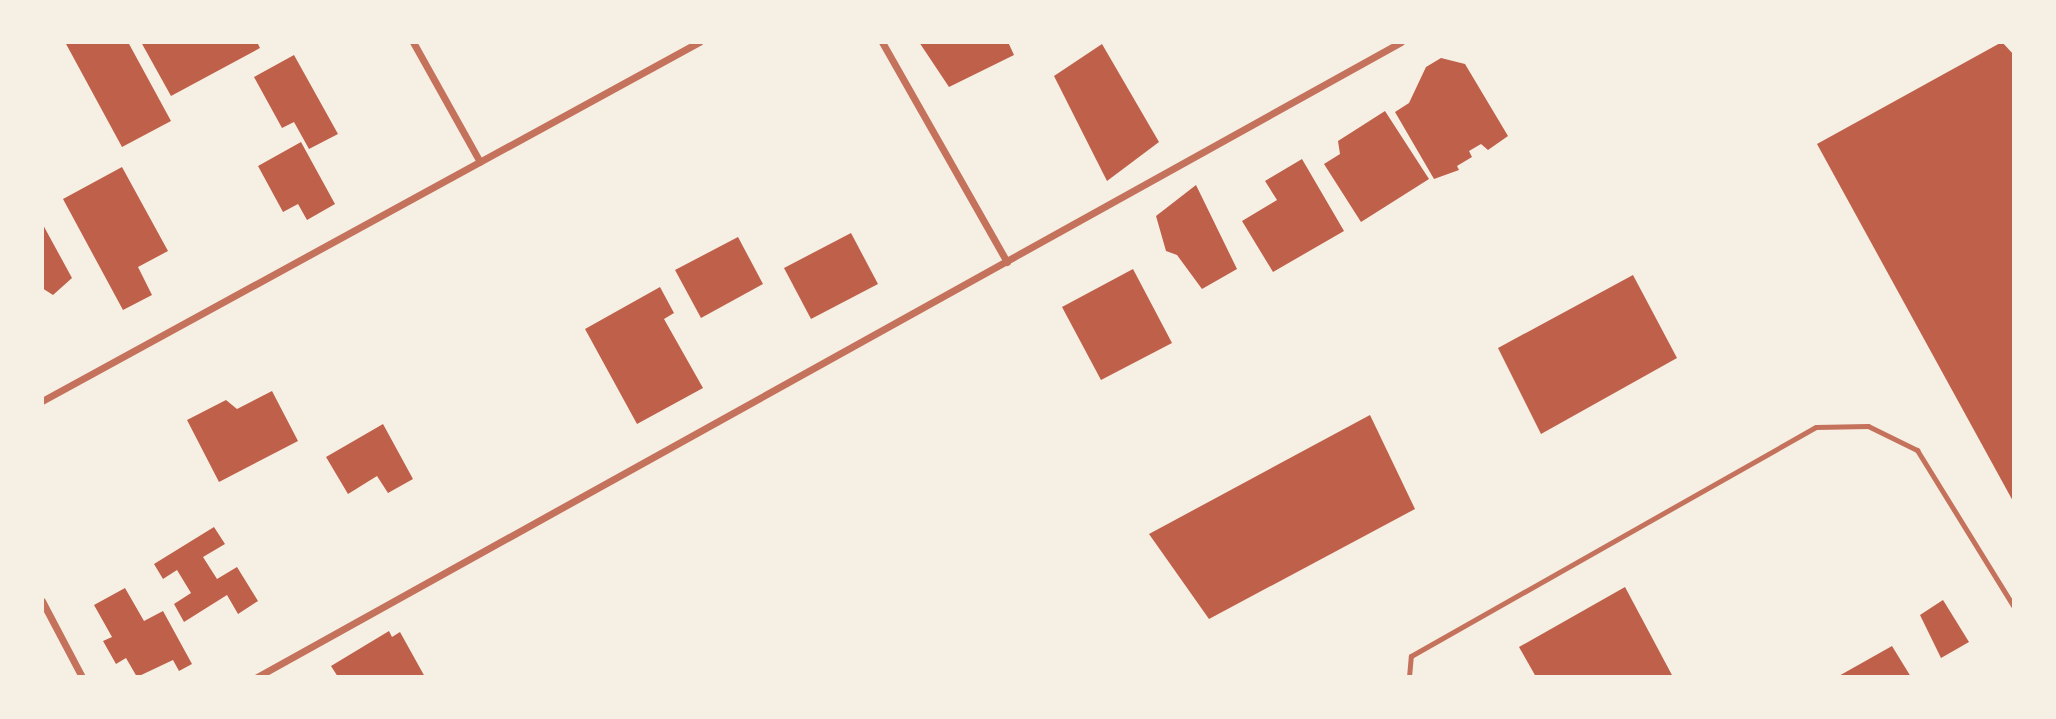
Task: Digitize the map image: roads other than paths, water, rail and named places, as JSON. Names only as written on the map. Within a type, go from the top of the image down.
[{"type":"street","points":[[413,42],[480,162]]},
{"type":"street","points":[[42,401],[699,42]]},
{"type":"street","points":[[883,42],[1007,262]]},
{"type":"street","points":[[257,677],[1401,42]]},
{"type":"street","points":[[42,601],[82,677]]},
{"type":"lane","points":[[1409,677],[1411,656],[1816,427],[1868,426],[1917,450],[2014,607]]}]
